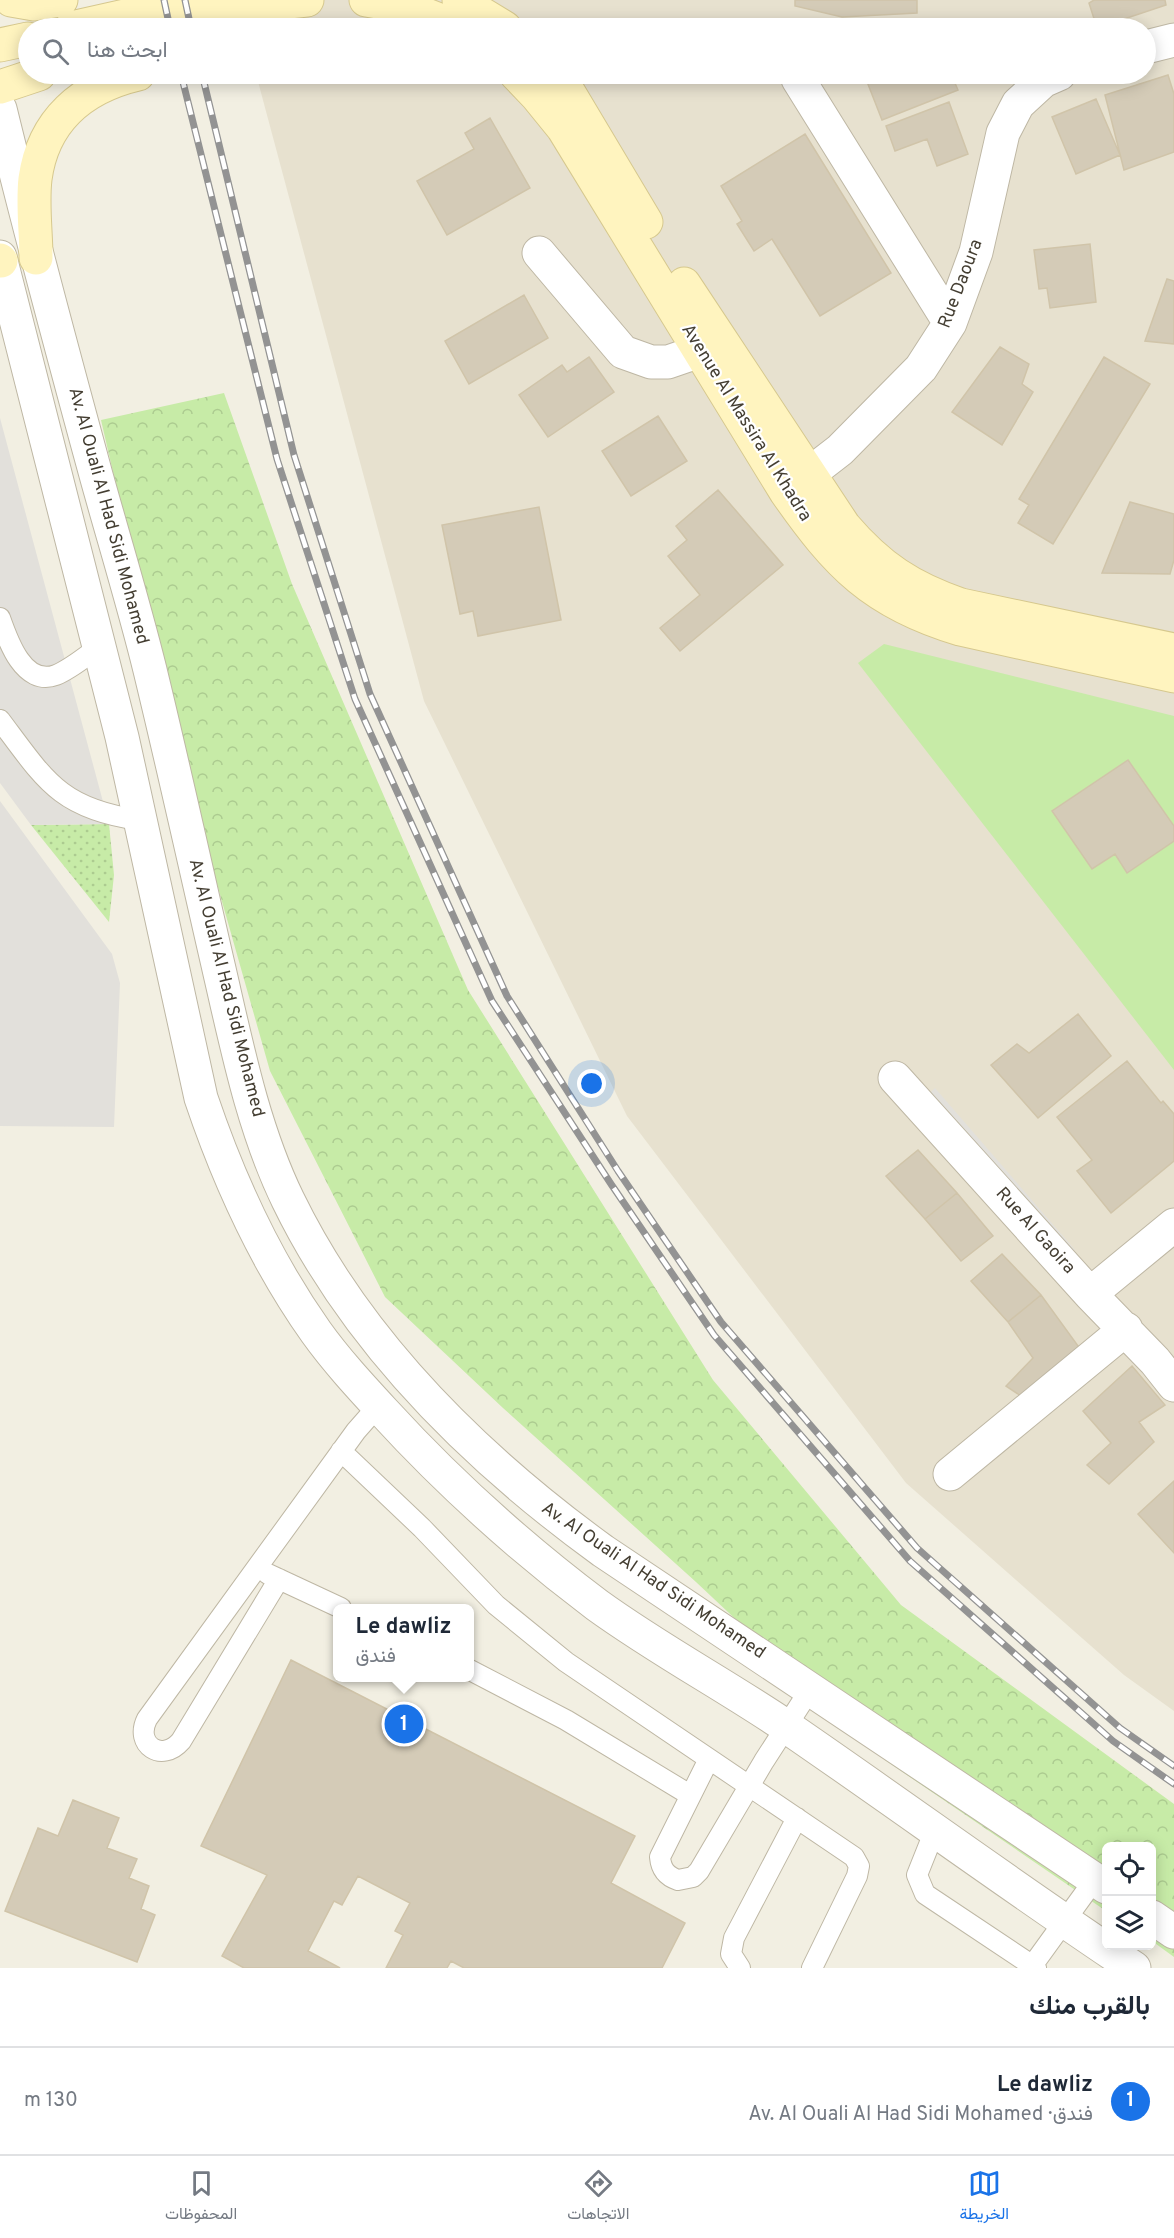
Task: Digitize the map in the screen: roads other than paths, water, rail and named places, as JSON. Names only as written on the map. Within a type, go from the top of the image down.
[{"type":"main road","points":[[11,0],[34,4],[61,0]]},
{"type":"main road","points":[[116,18],[197,0]]},
{"type":"main road","points":[[366,0],[388,3],[434,18]]},
{"type":"main road","points":[[459,0],[489,18]]},
{"type":"main road","points":[[200,18],[289,10]]},
{"type":"main road","points":[[0,45],[18,41]]},
{"type":"main road","points":[[0,87],[18,81]]},
{"type":"main road","points":[[36,258],[35,181],[40,156],[53,128],[68,108],[90,91],[107,84]]},
{"type":"main road","name":"Avenue Al Massira Al Khadra","points":[[525,84],[563,128],[700,351],[797,483],[844,526],[862,548],[908,583],[934,596],[961,605],[1174,650]]},
{"type":"main road","name":"Avenue Al Massira Al Khadra","points":[[561,84],[587,122],[797,483],[807,522],[859,579],[906,610],[960,629],[1174,676]]},
{"type":"street","points":[[1156,44],[1174,40]]},
{"type":"street","points":[[801,84],[950,323]]},
{"type":"street","name":"Rue Daoura","points":[[797,483],[840,450],[921,368],[950,323],[976,252],[1003,133],[1018,104],[1040,84]]},
{"type":"street","name":"Av. Al Ouali Al Had Sidi Mohamed","points":[[0,109],[36,258],[149,665],[247,1089],[287,1198],[317,1253],[378,1343],[440,1412],[501,1472],[551,1513],[603,1551],[1101,1883]]},
{"type":"street","points":[[539,253],[623,352],[651,362],[668,362],[700,351]]},
{"type":"street","points":[[0,259],[122,737],[201,1098],[217,1147],[237,1194],[288,1290],[318,1335],[378,1406],[444,1475],[536,1558],[599,1606],[664,1650],[786,1726],[1065,1921],[1125,1960]]},
{"type":"street","name":"Rue Al Gaoira","points":[[896,1078],[1090,1294],[1126,1329],[1168,1363]]},
{"type":"street","points":[[1090,1294],[1174,1225]]},
{"type":"street","points":[[950,1474],[1126,1329]]},
{"type":"street","points":[[1156,1920],[1174,1932]]},
{"type":"lane","points":[[0,618],[24,667],[36,675],[56,675],[99,647]]},
{"type":"lane","points":[[0,720],[40,774],[70,800],[114,817],[139,820]]},
{"type":"lane","points":[[279,1579],[181,1741],[168,1751],[152,1748],[143,1735],[143,1726],[147,1719],[341,1451],[378,1406]]},
{"type":"lane","points":[[341,1451],[422,1528],[472,1582],[529,1634],[566,1662],[854,1857],[859,1866],[857,1876],[812,1968]]},
{"type":"lane","points":[[255,1568],[333,1604]]},
{"type":"lane","points":[[474,1672],[566,1720],[690,1795]]},
{"type":"lane","points":[[709,1759],[660,1857],[664,1872],[670,1878],[678,1880],[693,1877],[699,1872],[749,1785],[811,1688]]},
{"type":"lane","points":[[740,1968],[731,1954],[734,1938],[797,1818]]},
{"type":"lane","points":[[935,1830],[917,1875],[925,1894],[1034,1967],[1065,1921],[1101,1883]]},
{"type":"railway","points":[[164,0],[168,18]]},
{"type":"railway","points":[[185,0],[189,18]]},
{"type":"railway","points":[[183,84],[277,459],[355,699],[492,1001],[611,1184],[714,1335],[910,1561],[1113,1741],[1174,1784]]},
{"type":"railway","points":[[204,84],[294,455],[370,694],[507,996],[618,1171],[721,1322],[917,1548],[1120,1728],[1174,1766]]},
{"type":"place","name":"Le dawliz","points":[[404,1724]]}]
